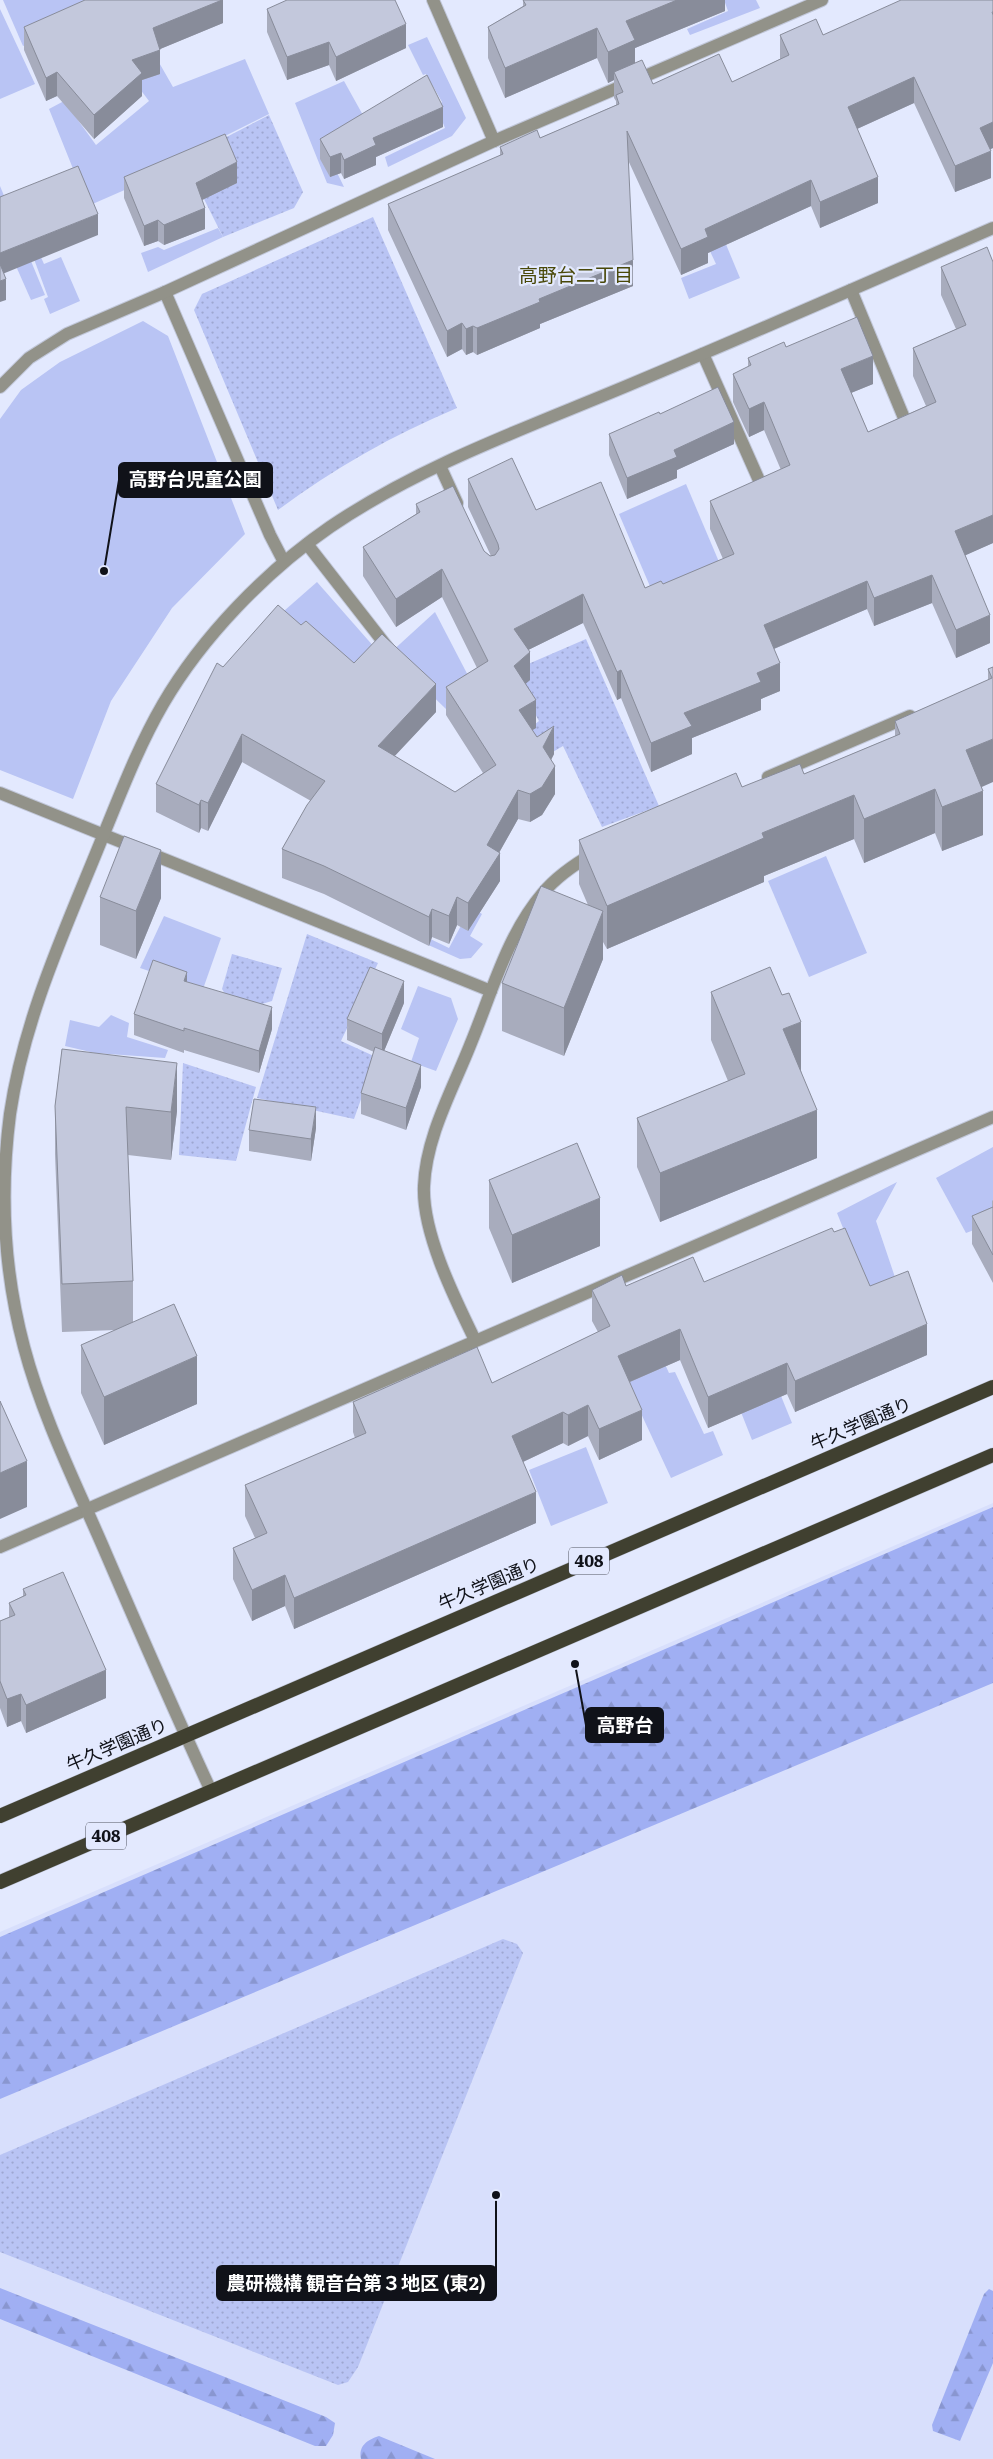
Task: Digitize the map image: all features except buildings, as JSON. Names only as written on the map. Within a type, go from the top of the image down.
[{"type":"highway","name":"牛久学園通り","points":[[0,1816],[993,1387]]},
{"type":"highway","name":"408","points":[[0,1882],[993,1455]]},
{"type":"street","points":[[433,0],[494,141]]},
{"type":"street","points":[[0,387],[29,358],[67,334],[165,292],[494,141],[802,4],[822,0]]},
{"type":"street","points":[[211,1791],[49,1419],[24,1348],[8,1267],[4,1190],[10,1115],[24,1042],[50,967],[140,749],[161,707],[184,671],[206,642],[284,562],[359,508],[440,466],[499,439],[703,354],[993,228]]},
{"type":"street","points":[[851,290],[909,430]]},
{"type":"street","points":[[165,292],[270,535],[284,562]]},
{"type":"street","points":[[703,354],[762,487]]},
{"type":"street","points":[[440,466],[463,516]]},
{"type":"street","points":[[307,544],[388,648]]},
{"type":"street","points":[[759,781],[920,712]]},
{"type":"street","points":[[0,793],[491,991]]},
{"type":"street","points":[[475,1340],[450,1287],[431,1237],[424,1188],[429,1147],[515,934],[543,892],[573,865],[603,848]]},
{"type":"street","points":[[0,1547],[88,1511],[475,1340],[993,1117]]},
{"type":"shaded area","points":[[3,0],[130,0],[23,46]]},
{"type":"shaded area","points":[[724,0],[756,0],[760,8],[690,35],[687,29],[728,11]]},
{"type":"shaded area","points":[[0,9],[35,84],[0,99]]},
{"type":"shaded area","points":[[427,37],[466,118],[452,136],[388,167],[385,157],[445,128],[437,108],[442,102],[426,74],[423,75],[408,45]]},
{"type":"shaded area","points":[[153,52],[173,87],[245,59],[269,114],[181,158],[184,164],[88,206],[49,109],[64,101],[96,145],[149,101],[121,64]]},
{"type":"shaded area","points":[[344,81],[369,126],[326,150],[344,187],[327,183],[295,103]]},
{"type":"shaded area","points":[[269,115],[303,192],[294,208],[223,237],[184,159]]},
{"type":"shaded area","points":[[0,186],[45,295],[31,300],[0,230]]},
{"type":"shaded area","points":[[20,211],[44,264],[61,257],[80,301],[50,314],[44,299],[48,297],[17,213]]},
{"type":"shaded area","points":[[373,217],[457,408],[410,429],[364,453],[278,510],[194,310],[202,294]]},
{"type":"shaded area","points":[[218,228],[223,237],[148,272],[141,253],[158,247],[164,250]]},
{"type":"shaded area","points":[[725,242],[740,278],[689,299],[681,278],[716,264],[709,249]]},
{"type":"shaded area","points":[[143,321],[168,336],[245,534],[172,608],[111,701],[73,799],[0,770],[0,419],[21,390],[60,362]]},
{"type":"shaded area","points":[[686,484],[725,576],[658,605],[619,514]]},
{"type":"shaded area","points":[[317,582],[375,648],[336,682],[268,625]]},
{"type":"shaded area","points":[[435,612],[474,687],[446,709],[389,654]]},
{"type":"shaded area","points":[[586,639],[659,806],[602,827],[563,746],[517,773],[504,749],[539,721],[512,671]]},
{"type":"shaded area","points":[[826,856],[867,953],[809,977],[768,881]]},
{"type":"shaded area","points":[[471,907],[482,914],[470,936],[483,944],[471,958],[460,959],[417,940],[420,934],[449,948]]},
{"type":"shaded area","points":[[164,916],[221,938],[203,989],[140,968]]},
{"type":"shaded area","points":[[307,934],[378,963],[341,1041],[376,1057],[354,1119],[257,1098]]},
{"type":"shaded area","points":[[232,954],[282,968],[272,1001],[255,1006],[227,997],[222,989]]},
{"type":"shaded area","points":[[418,986],[451,998],[458,1019],[436,1071],[411,1062],[419,1038],[401,1029]]},
{"type":"shaded area","points":[[111,1015],[129,1023],[127,1037],[168,1050],[165,1058],[95,1053],[65,1046],[70,1020],[99,1027]]},
{"type":"shaded area","points":[[183,1063],[256,1087],[236,1161],[179,1155]]},
{"type":"shaded area","points":[[993,1147],[993,1223],[966,1233],[936,1178]]},
{"type":"shaded area","points":[[897,1182],[876,1221],[902,1298],[876,1310],[837,1213]]},
{"type":"shaded area","points":[[651,1334],[669,1373],[675,1372],[704,1434],[713,1431],[723,1455],[671,1478],[612,1351]]},
{"type":"shaded area","points":[[757,1337],[792,1423],[752,1440],[718,1354]]},
{"type":"shaded area","points":[[586,1447],[608,1503],[551,1526],[529,1470]]},
{"type":"shaded area","points":[[993,1503],[993,2459],[0,2459],[0,1932]]},
{"type":"shaded area","points":[[503,1939],[517,1944],[523,1953],[358,2367],[348,2382],[338,2385],[0,2252],[0,2155]]},
{"type":"green space","points":[[993,1507],[993,1683],[0,2099],[0,1937]]},
{"type":"green space","points":[[0,2288],[326,2417],[335,2423],[333,2435],[326,2446],[315,2446],[0,2319]]},
{"type":"green space","points":[[989,2289],[993,2291],[993,2363],[960,2441],[933,2431],[932,2425],[984,2294]]},
{"type":"green space","points":[[379,2436],[435,2459],[361,2459],[360,2454],[364,2444]]},
{"type":"place","name":"高野台児童公園","points":[[104,571]]},
{"type":"place","name":"高野台","points":[[575,1664]]},
{"type":"place","name":"農研機構 観音台第３地区 (東2)","points":[[496,2195]]},
{"type":"district","name":"高野台二丁目","points":[[576,275]]}]
